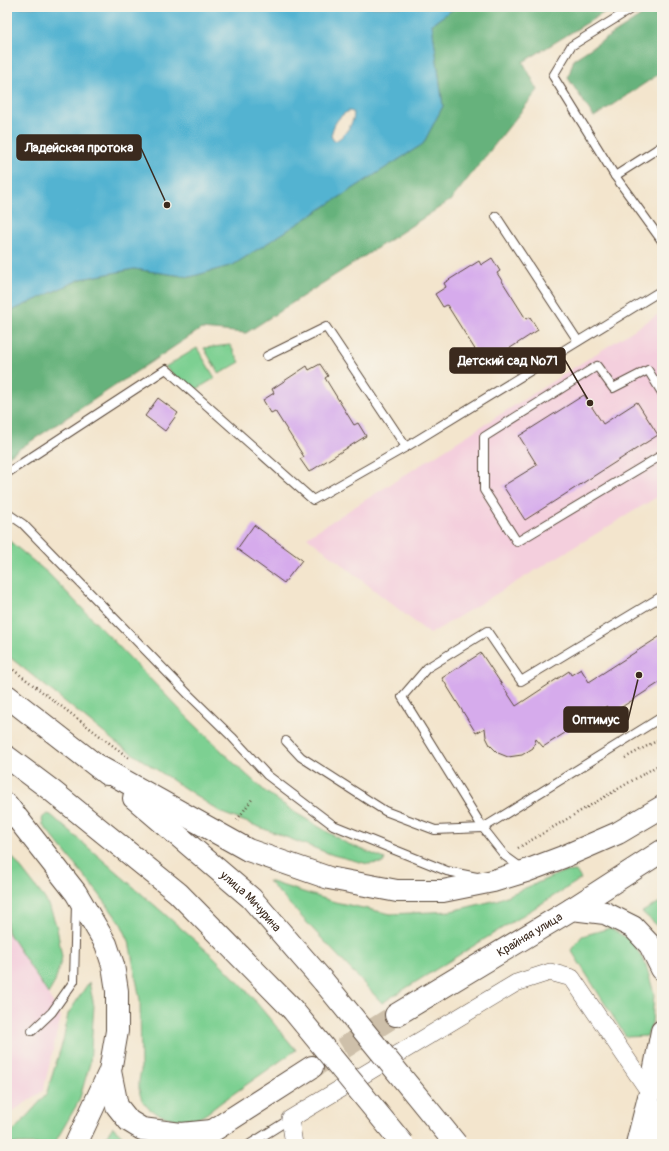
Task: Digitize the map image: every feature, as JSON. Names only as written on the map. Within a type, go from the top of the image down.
[{"type":"main road","name":"улица Мичурина","points":[[7,696],[96,765],[252,898],[324,982],[456,1144]]},
{"type":"main road","points":[[7,757],[52,790],[178,893],[292,1009],[403,1144]]},
{"type":"main road","points":[[96,765],[248,850],[329,878],[398,891],[443,890],[493,881],[526,871],[563,858],[618,833],[662,807]]},
{"type":"main road","points":[[7,805],[76,893],[106,944],[113,965],[117,991],[117,1031],[110,1071],[76,1144]]},
{"type":"main road","name":"Крайняя улица","points":[[396,1015],[572,909],[662,851]]},
{"type":"main road","points":[[572,909],[605,913],[633,927],[650,945],[662,969]]},
{"type":"main road","points":[[637,1144],[650,1093],[662,1031]]},
{"type":"main road","points":[[192,1144],[312,1068]]},
{"type":"main road","points":[[110,1071],[117,1106],[129,1121],[142,1129],[181,1134],[212,1131]]},
{"type":"main road","points":[[656,1144],[662,1111]]},
{"type":"street","points":[[294,1144],[290,1119],[516,983],[550,972],[572,978],[650,1093]]},
{"type":"lane","points":[[634,7],[571,46],[553,76],[615,176],[662,241]]},
{"type":"lane","points":[[615,176],[662,146]]},
{"type":"lane","points":[[496,216],[578,341]]},
{"type":"lane","points":[[7,473],[166,369],[314,500],[406,447],[662,290]]},
{"type":"lane","points":[[268,356],[326,327],[406,447]]},
{"type":"lane","points":[[662,393],[648,370],[613,388],[597,366],[484,437],[484,490],[517,542],[662,455]]},
{"type":"lane","points":[[7,513],[23,524],[189,695],[232,737],[267,775],[333,825],[447,871],[493,881]]},
{"type":"lane","points":[[526,871],[505,856],[483,828],[402,697],[427,668],[487,631],[521,680],[662,596]]},
{"type":"lane","points":[[286,741],[301,757],[385,811],[435,830],[483,828],[662,717]]},
{"type":"lane","points":[[32,1031],[52,1012],[74,981],[76,893]]},
{"type":"lane","points":[[250,1144],[290,1119]]},
{"type":"path","points":[[7,665],[132,760]]},
{"type":"path","points":[[505,856],[662,763]]},
{"type":"path","points":[[236,821],[253,798]]},
{"type":"shaded area","points":[[662,312],[662,494],[430,634],[307,537]]},
{"type":"shaded area","points":[[7,931],[48,994],[61,1017],[43,1091],[7,1115]]},
{"type":"green space","points":[[456,7],[613,7],[523,62],[538,90],[451,200],[246,333],[201,329],[7,457],[7,313],[81,279],[134,269],[190,277],[233,265],[423,144],[443,106],[432,24]]},
{"type":"green space","points":[[655,7],[662,7],[662,72],[594,117],[568,78],[574,59]]},
{"type":"green space","points":[[230,345],[240,362],[219,374],[204,348]]},
{"type":"green space","points":[[197,348],[215,378],[192,392],[165,367]]},
{"type":"green space","points":[[7,539],[49,574],[185,715],[266,792],[296,813],[346,843],[385,859],[383,863],[368,864],[333,855],[222,813],[115,742],[7,655]]},
{"type":"green space","points":[[47,814],[51,815],[214,957],[245,989],[296,1050],[201,1117],[180,1120],[167,1117],[151,1110],[143,1102],[139,1087],[141,1071],[140,1000],[129,941],[121,924],[99,894],[43,825],[42,818]]},
{"type":"green space","points":[[7,850],[45,899],[57,928],[62,957],[55,982],[48,994],[7,931]]},
{"type":"green space","points":[[576,871],[581,879],[382,1003],[268,881],[335,902],[391,914],[451,911],[497,900],[563,872]]},
{"type":"green space","points":[[662,901],[662,931],[642,912]]},
{"type":"green space","points":[[610,928],[632,941],[646,965],[654,994],[652,1023],[647,1036],[626,1037],[571,950],[582,936]]},
{"type":"green space","points":[[89,982],[94,1006],[90,1063],[79,1101],[54,1144],[7,1144],[7,1138],[46,1095],[63,1041],[68,1014]]},
{"type":"green space","points":[[113,1127],[127,1140],[134,1144],[100,1144]]},
{"type":"water","points":[[7,7],[456,7],[432,24],[443,106],[423,144],[233,265],[190,277],[134,269],[81,279],[7,313]],"holes":[[[349,111],[353,112],[353,120],[348,129],[341,137],[334,141],[331,136],[337,121],[345,113]]]},
{"type":"building","points":[[492,258],[500,271],[497,273],[526,319],[530,317],[538,330],[481,367],[472,353],[476,351],[447,305],[443,307],[435,294],[446,287],[444,283],[479,261],[481,265]]},
{"type":"building","points":[[320,364],[328,376],[325,378],[354,425],[358,423],[366,436],[309,472],[300,459],[304,457],[275,411],[271,413],[263,400],[274,393],[272,389],[307,366],[309,370]]},
{"type":"building","points":[[584,395],[603,424],[637,402],[658,435],[525,520],[503,486],[537,465],[519,436]]},
{"type":"building","points":[[158,398],[178,413],[165,431],[145,416]]},
{"type":"building","points":[[254,525],[302,560],[284,583],[237,549]]},
{"type":"building","points":[[662,635],[662,681],[611,714],[607,706],[543,747],[536,739],[533,748],[522,755],[508,757],[498,753],[490,745],[486,737],[485,728],[476,733],[442,678],[481,653],[516,706],[569,671],[571,675],[581,669],[589,682]]},
{"type":"tunnel","points":[[315,1066],[396,1015]]},
{"type":"place","name":"Ладейская протока","points":[[167,205]]},
{"type":"place","name":"Детский сад №71","points":[[590,403]]},
{"type":"place","name":"Оптимус","points":[[639,675]]}]
